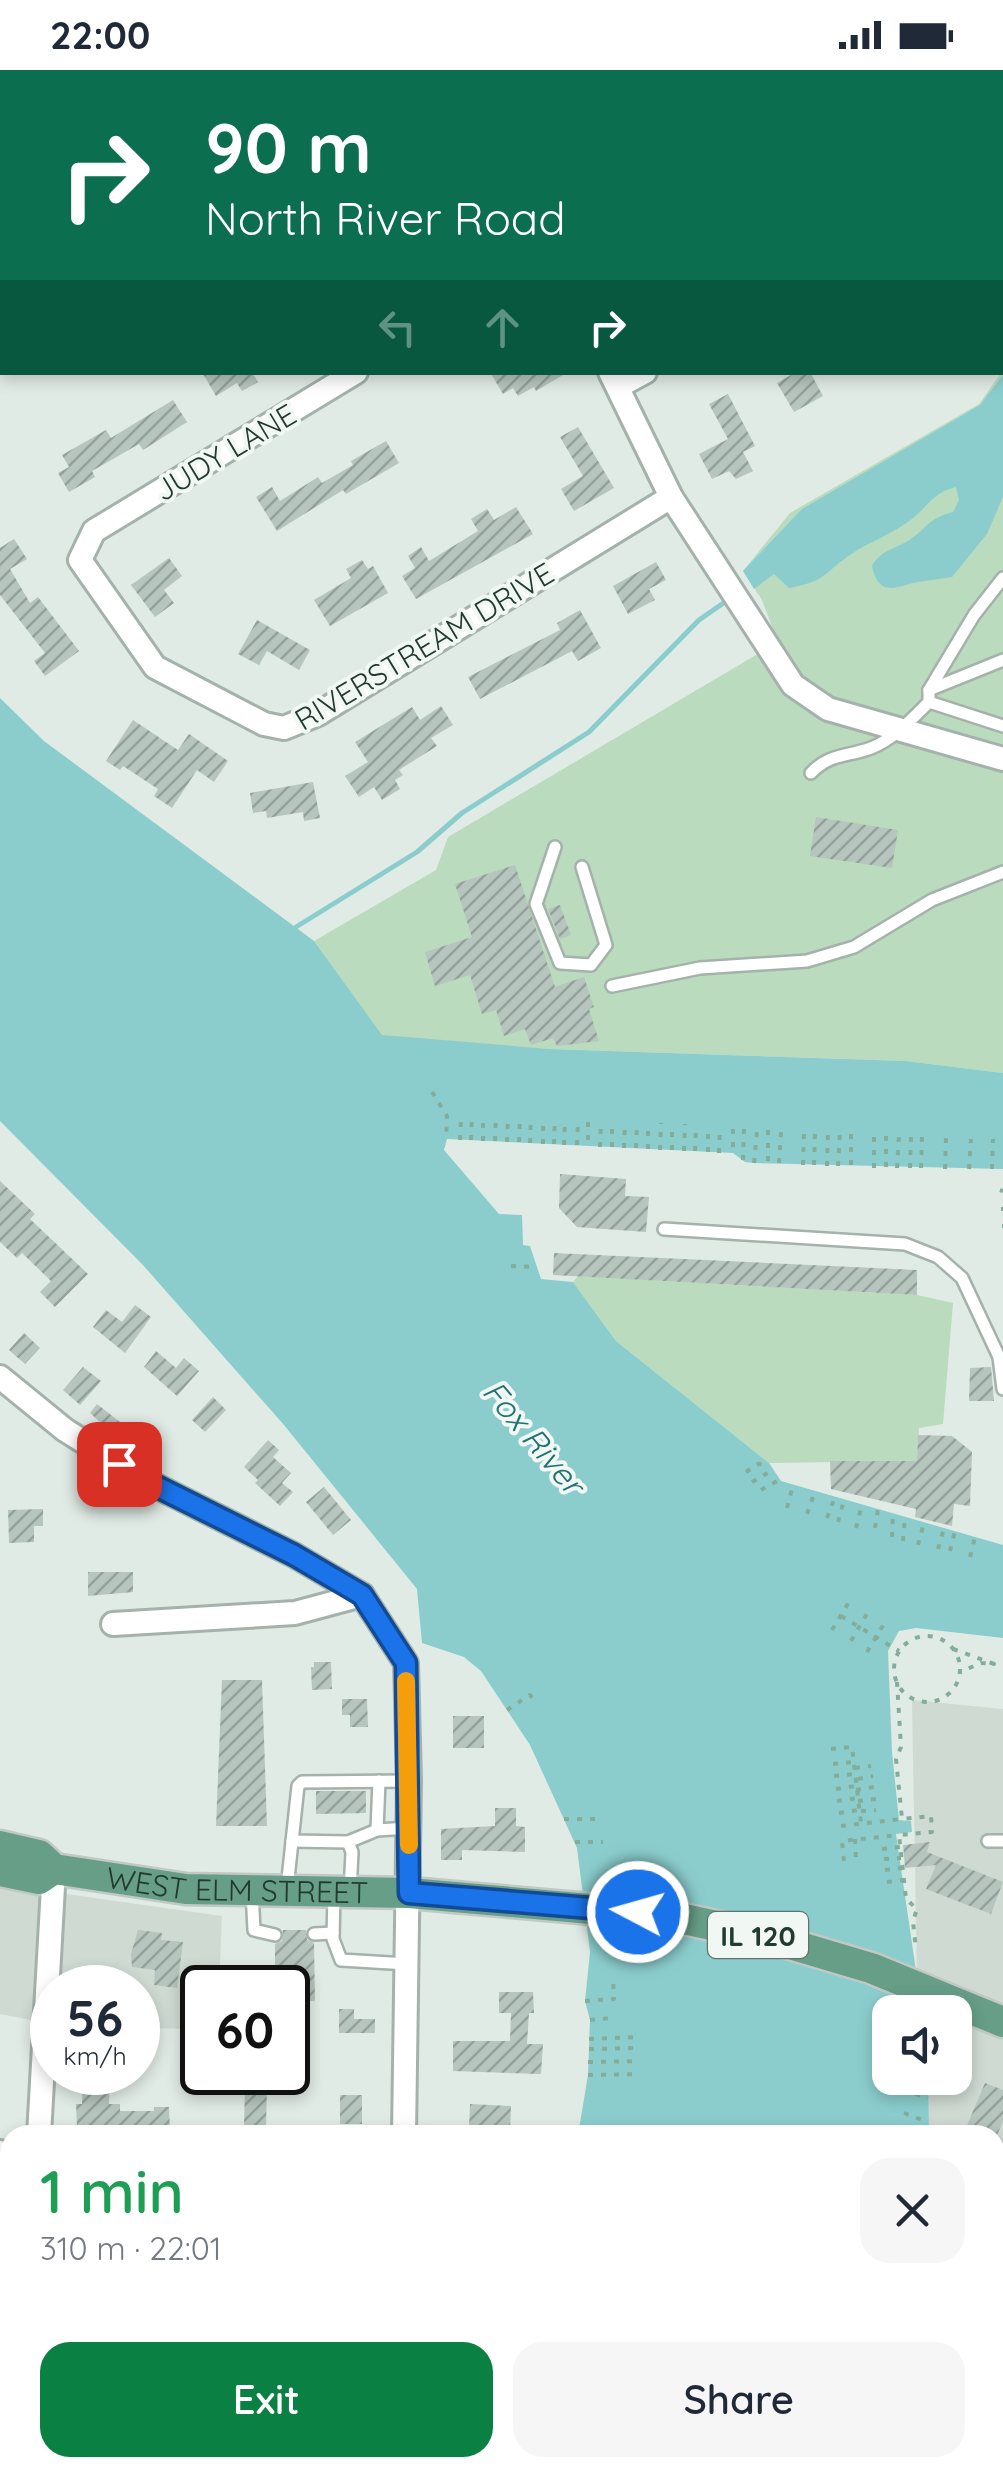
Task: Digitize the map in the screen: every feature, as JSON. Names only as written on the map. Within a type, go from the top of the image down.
[{"type":"main road","name":"WEST ELM STREET","points":[[0,1846],[38,1856],[54,1869],[186,1890],[409,1893],[670,1916],[767,1937],[871,1968],[1000,2021]]},
{"type":"main road","name":"WEST ELM STREET","points":[[0,1872],[38,1879],[54,1869]]},
{"type":"street","name":"JUDY LANE","points":[[94,531],[351,375]]},
{"type":"street","points":[[615,380],[670,497],[793,685],[828,709],[1003,759]]},
{"type":"street","name":"RIVERSTREAM DRIVE","points":[[94,531],[80,560],[155,667],[264,724],[284,728],[318,714],[670,497]]},
{"type":"street","points":[[0,1378],[65,1430],[146,1481],[294,1555],[362,1595],[406,1663],[409,1893],[404,2125]]},
{"type":"street","points":[[113,1624],[295,1613],[362,1595]]},
{"type":"street","points":[[40,2125],[54,1869]]},
{"type":"lane","points":[[811,773],[832,756],[871,748],[900,730],[929,696],[974,615],[1003,578]]},
{"type":"lane","points":[[929,696],[1003,660]]},
{"type":"lane","points":[[929,696],[1003,726]]},
{"type":"lane","points":[[555,847],[536,904],[560,964],[590,965],[606,945],[582,867]]},
{"type":"lane","points":[[612,986],[700,968],[807,961],[854,947],[932,900],[1003,872]]},
{"type":"lane","points":[[664,1230],[905,1244],[938,1257],[962,1278],[999,1357],[1003,1389]]},
{"type":"lane","points":[[377,1830],[379,1780]]},
{"type":"lane","points":[[287,1891],[298,1786],[302,1782],[409,1781]]},
{"type":"lane","points":[[292,1841],[348,1842],[377,1830],[409,1828]]},
{"type":"lane","points":[[988,1840],[1003,1840]]},
{"type":"lane","points":[[348,1842],[352,1852],[333,1932],[340,1960],[408,1964]]},
{"type":"lane","points":[[252,1890],[254,1930],[275,1935]]},
{"type":"lane","points":[[314,1934],[333,1932]]},
{"type":"path","points":[[432,1092],[447,1116],[446,1139]]},
{"type":"path","points":[[460,1140],[461,1117]]},
{"type":"path","points":[[471,1140],[472,1117]]},
{"type":"path","points":[[483,1141],[484,1118]]},
{"type":"path","points":[[495,1141],[496,1118]]},
{"type":"path","points":[[507,1142],[508,1118]]},
{"type":"path","points":[[530,1143],[531,1118]]},
{"type":"path","points":[[518,1142],[520,1119]]},
{"type":"path","points":[[543,1120],[543,1144]]},
{"type":"path","points":[[554,1144],[556,1120]]},
{"type":"path","points":[[564,1144],[565,1120]]},
{"type":"path","points":[[577,1146],[578,1121]]},
{"type":"path","points":[[588,1122],[588,1146]]},
{"type":"path","points":[[612,1122],[612,1147]]},
{"type":"path","points":[[600,1123],[600,1147]]},
{"type":"path","points":[[624,1148],[625,1123]]},
{"type":"path","points":[[636,1123],[636,1148]]},
{"type":"path","points":[[660,1150],[661,1123]]},
{"type":"path","points":[[648,1124],[648,1149]]},
{"type":"path","points":[[672,1124],[672,1150]]},
{"type":"path","points":[[684,1124],[684,1151]]},
{"type":"path","points":[[695,1151],[696,1126]]},
{"type":"path","points":[[708,1128],[708,1152]]},
{"type":"path","points":[[719,1152],[720,1128]]},
{"type":"path","points":[[733,1129],[733,1153]]},
{"type":"path","points":[[743,1160],[744,1130]]},
{"type":"path","points":[[768,1130],[768,1163]]},
{"type":"path","points":[[754,1162],[757,1131]]},
{"type":"path","points":[[779,1164],[780,1132]]},
{"type":"path","points":[[803,1165],[804,1132]]},
{"type":"path","points":[[814,1165],[815,1132]]},
{"type":"path","points":[[827,1166],[828,1132]]},
{"type":"path","points":[[838,1166],[840,1132]]},
{"type":"path","points":[[851,1134],[851,1167]]},
{"type":"path","points":[[874,1135],[874,1168]]},
{"type":"path","points":[[897,1168],[899,1135]]},
{"type":"path","points":[[886,1136],[886,1168]]},
{"type":"path","points":[[910,1168],[911,1136]]},
{"type":"path","points":[[921,1168],[922,1137]]},
{"type":"path","points":[[946,1138],[946,1168]]},
{"type":"path","points":[[969,1168],[971,1139]]},
{"type":"path","points":[[992,1169],[993,1139]]},
{"type":"path","points":[[511,1266],[537,1267]]},
{"type":"path","points":[[746,1472],[758,1464],[770,1468],[752,1482]]},
{"type":"path","points":[[761,1490],[779,1480]]},
{"type":"path","points":[[787,1508],[793,1485]]},
{"type":"path","points":[[807,1514],[814,1491]]},
{"type":"path","points":[[827,1518],[834,1496]]},
{"type":"path","points":[[838,1522],[844,1500]]},
{"type":"path","points":[[856,1528],[862,1504]]},
{"type":"path","points":[[875,1528],[878,1509]]},
{"type":"path","points":[[892,1537],[893,1514]]},
{"type":"path","points":[[903,1540],[905,1517]]},
{"type":"path","points":[[918,1545],[924,1522]]},
{"type":"path","points":[[938,1548],[944,1528]]},
{"type":"path","points":[[950,1551],[955,1531]]},
{"type":"path","points":[[970,1557],[975,1537]]},
{"type":"path","points":[[832,1630],[849,1602]]},
{"type":"path","points":[[851,1642],[868,1612]]},
{"type":"path","points":[[841,1616],[899,1652]]},
{"type":"path","points":[[867,1652],[884,1624]]},
{"type":"path","points":[[902,1819],[894,1672],[899,1652],[916,1638],[927,1636],[994,1664]]},
{"type":"path","points":[[953,1648],[960,1672]]},
{"type":"path","points":[[897,1682],[911,1697],[932,1701],[950,1692],[960,1672],[980,1663],[1003,1666]]},
{"type":"path","points":[[508,1710],[530,1695],[536,1701]]},
{"type":"path","points":[[832,1749],[852,1747],[861,1823]]},
{"type":"path","points":[[832,1764],[873,1776]]},
{"type":"path","points":[[834,1776],[871,1766]]},
{"type":"path","points":[[836,1788],[874,1788]]},
{"type":"path","points":[[838,1801],[876,1799]]},
{"type":"path","points":[[839,1813],[876,1810]]},
{"type":"path","points":[[841,1826],[931,1816],[932,1832],[842,1840],[844,1861]]},
{"type":"path","points":[[564,1819],[598,1819]]},
{"type":"path","points":[[898,1835],[906,1899],[917,1908],[913,1921],[916,1950]]},
{"type":"path","points":[[855,1840],[856,1860]]},
{"type":"path","points":[[575,1842],[602,1842]]},
{"type":"path","points":[[882,1848],[900,1848]]},
{"type":"path","points":[[884,1859],[901,1858]]},
{"type":"path","points":[[885,1870],[902,1868]]},
{"type":"path","points":[[886,1882],[904,1880]]},
{"type":"path","points":[[585,2000],[614,1999],[613,1978]]},
{"type":"path","points":[[590,2020],[612,2018]]},
{"type":"path","points":[[589,2039],[639,2037]]},
{"type":"path","points":[[590,2049],[638,2048]]},
{"type":"path","points":[[588,2062],[640,2061]]},
{"type":"path","points":[[588,2075],[640,2074]]},
{"type":"path","points":[[919,2095],[928,2098]]},
{"type":"path","points":[[904,2114],[928,2122]]},
{"type":"shaded area","points":[[912,1700],[1003,1709],[1003,2014],[972,2002],[972,1995],[955,1995],[917,1980]]},
{"type":"shaded area","points":[[0,1877],[66,1894],[222,1916],[220,1965],[180,1965],[180,2029],[160,2028],[160,1965],[30,1965],[30,2020],[0,2014]]},
{"type":"shaded area","points":[[972,2014],[1003,2026],[1003,2125],[928,2125],[927,2095],[972,2095]]},
{"type":"green space","points":[[1003,375],[1003,1073],[906,1061],[551,1049],[382,1036],[314,941],[436,870],[448,837],[778,642],[762,600],[743,571],[790,513],[979,404]]},
{"type":"green space","points":[[578,1276],[917,1295],[953,1303],[943,1424],[919,1428],[917,1461],[769,1463],[616,1341],[573,1282]]},
{"type":"water","points":[[1003,375],[1003,497],[987,534],[952,577],[891,588],[879,583],[872,566],[880,556],[907,542],[934,520],[953,512],[959,500],[956,487],[937,496],[905,524],[858,550],[818,579],[789,588],[774,574],[754,589],[743,571],[802,509],[980,405]]},
{"type":"water","name":"Fox River","points":[[0,698],[44,741],[314,941],[382,1035],[551,1049],[906,1061],[1003,1073],[1003,1169],[754,1163],[733,1153],[447,1139],[444,1150],[499,1214],[522,1215],[523,1245],[530,1246],[541,1279],[573,1282],[616,1341],[769,1463],[781,1481],[1003,1545],[1003,1638],[916,1628],[899,1631],[888,1651],[899,1820],[911,1821],[912,1832],[896,1834],[920,1995],[872,1995],[872,2095],[928,2095],[929,2125],[580,2125],[588,2075],[590,2020],[585,2001],[590,1952],[577,1848],[530,1745],[481,1671],[464,1657],[422,1643],[417,1589],[284,1425],[142,1264],[0,1121]]},
{"type":"building","points":[[204,375],[254,375],[258,382],[242,391],[237,383],[216,396]]},
{"type":"building","points":[[492,375],[563,375],[536,391],[534,387],[518,396],[513,388],[503,394]]},
{"type":"building","points":[[791,375],[812,375],[823,396],[794,412],[777,383]]},
{"type":"building","points":[[728,394],[755,446],[743,452],[753,471],[736,479],[729,471],[712,479],[699,454],[728,439],[709,404]]},
{"type":"building","points":[[173,400],[187,422],[143,450],[139,444],[92,471],[95,477],[69,492],[58,473],[69,467],[62,455],[106,430],[111,438]]},
{"type":"building","points":[[578,427],[614,488],[574,511],[561,489],[583,476],[560,437]]},
{"type":"building","points":[[386,441],[399,463],[346,494],[343,490],[277,531],[256,497],[272,487],[280,501],[318,477],[322,483]]},
{"type":"building","points":[[516,507],[533,534],[416,599],[402,576],[415,568],[408,556],[421,547],[429,561],[478,531],[471,519],[487,509],[494,520]]},
{"type":"building","points":[[14,539],[27,559],[10,569],[30,603],[38,597],[79,651],[45,676],[34,661],[45,653],[0,595],[0,548]]},
{"type":"building","points":[[169,558],[182,576],[164,590],[174,603],[155,617],[131,585]]},
{"type":"building","points":[[362,560],[368,569],[373,566],[388,593],[330,626],[314,600],[351,578],[346,569]]},
{"type":"building","points":[[656,562],[666,580],[649,589],[655,600],[628,614],[613,586]]},
{"type":"building","points":[[580,610],[601,648],[578,661],[572,651],[480,699],[468,677],[560,630],[557,623]]},
{"type":"building","points":[[257,620],[310,650],[299,670],[267,651],[259,665],[238,654]]},
{"type":"building","points":[[441,706],[453,725],[431,738],[437,746],[399,770],[403,775],[395,780],[400,789],[382,800],[374,787],[359,797],[345,776],[368,762],[355,742],[412,707],[420,720]]},
{"type":"building","points":[[133,720],[178,750],[189,734],[228,761],[214,782],[197,770],[172,808],[154,796],[158,789],[123,766],[120,770],[106,761]]},
{"type":"building","points":[[313,782],[320,818],[304,821],[303,812],[267,818],[266,811],[253,813],[250,793]]},
{"type":"building","points":[[816,817],[898,830],[892,868],[810,856]]},
{"type":"building","points":[[515,865],[555,987],[584,977],[599,1041],[557,1046],[553,1038],[531,1045],[525,1029],[504,1036],[496,1010],[482,1014],[470,975],[435,986],[425,952],[472,937],[455,884]]},
{"type":"building","points":[[560,905],[571,935],[560,939],[548,909]]},
{"type":"building","points":[[560,1174],[626,1179],[625,1196],[649,1197],[646,1232],[577,1227],[559,1208]]},
{"type":"building","points":[[0,1181],[35,1214],[30,1219],[88,1274],[55,1307],[40,1292],[51,1281],[22,1253],[17,1258],[0,1242]]},
{"type":"building","points":[[554,1253],[917,1270],[917,1295],[553,1275]]},
{"type":"building","points":[[135,1305],[151,1317],[125,1353],[93,1327],[106,1310],[122,1322]]},
{"type":"building","points":[[24,1333],[40,1348],[25,1364],[9,1350]]},
{"type":"building","points":[[156,1351],[176,1368],[184,1358],[199,1371],[177,1396],[144,1367]]},
{"type":"building","points":[[83,1367],[101,1381],[80,1405],[63,1390]]},
{"type":"building","points":[[991,1367],[994,1401],[969,1401],[970,1368]]},
{"type":"building","points":[[213,1397],[226,1410],[205,1432],[192,1420]]},
{"type":"building","points":[[97,1404],[125,1426],[129,1422],[141,1434],[129,1448],[98,1427],[101,1423],[90,1413]]},
{"type":"building","points":[[918,1435],[952,1436],[972,1452],[970,1506],[954,1504],[952,1526],[915,1517],[916,1509],[831,1489],[830,1461],[917,1461]]},
{"type":"building","points":[[268,1440],[279,1450],[273,1457],[291,1473],[282,1483],[293,1492],[280,1506],[244,1467]]},
{"type":"building","points":[[324,1487],[351,1520],[333,1535],[306,1502]]},
{"type":"building","points":[[43,1509],[43,1526],[34,1526],[34,1542],[9,1543],[8,1510]]},
{"type":"building","points":[[88,1572],[133,1572],[133,1592],[88,1596]]},
{"type":"building","points":[[314,1662],[331,1662],[332,1689],[312,1690]]},
{"type":"building","points":[[222,1680],[262,1680],[267,1826],[216,1826]]},
{"type":"building","points":[[342,1699],[367,1699],[368,1727],[350,1727],[350,1715],[342,1715]]},
{"type":"building","points":[[453,1716],[484,1716],[484,1748],[453,1748]]},
{"type":"building","points":[[316,1791],[366,1791],[366,1813],[316,1814]]},
{"type":"building","points":[[495,1808],[516,1808],[516,1826],[525,1827],[525,1852],[462,1850],[462,1860],[441,1860],[441,1829],[495,1826]]},
{"type":"building","points":[[930,1842],[927,1852],[1003,1882],[991,1914],[926,1889],[936,1865],[905,1868],[903,1845]]},
{"type":"building","points":[[138,1930],[162,1933],[161,1940],[183,1942],[177,1988],[160,1986],[160,1965],[132,1965]]},
{"type":"building","points":[[283,1930],[306,1930],[307,1940],[314,1943],[315,2001],[310,2001],[310,1965],[275,1965],[275,1944],[282,1941]]},
{"type":"building","points":[[499,1992],[533,1992],[534,2013],[529,2013],[527,2044],[543,2044],[541,2074],[453,2071],[453,2041],[510,2041],[511,2013],[499,2013]]},
{"type":"building","points":[[339,2009],[354,2009],[354,2019],[375,2019],[375,2033],[339,2033]]},
{"type":"building","points":[[985,2083],[1003,2090],[1002,2125],[967,2125]]},
{"type":"building","points":[[82,2095],[109,2095],[109,2104],[120,2104],[120,2111],[169,2107],[170,2125],[77,2125],[76,2104],[82,2104]]},
{"type":"building","points":[[245,2095],[267,2095],[266,2125],[244,2125]]},
{"type":"building","points":[[340,2095],[362,2095],[362,2124],[340,2124]]},
{"type":"building","points":[[470,2104],[511,2106],[510,2125],[469,2125]]},
{"type":"waterway","points":[[296,927],[417,852],[462,813],[589,732],[699,620],[725,602]]},
{"type":"slow traffic","points":[[406,1681],[409,1845]]},
{"type":"route","points":[[119,1464],[362,1595],[406,1663],[409,1893],[638,1912]]}]
